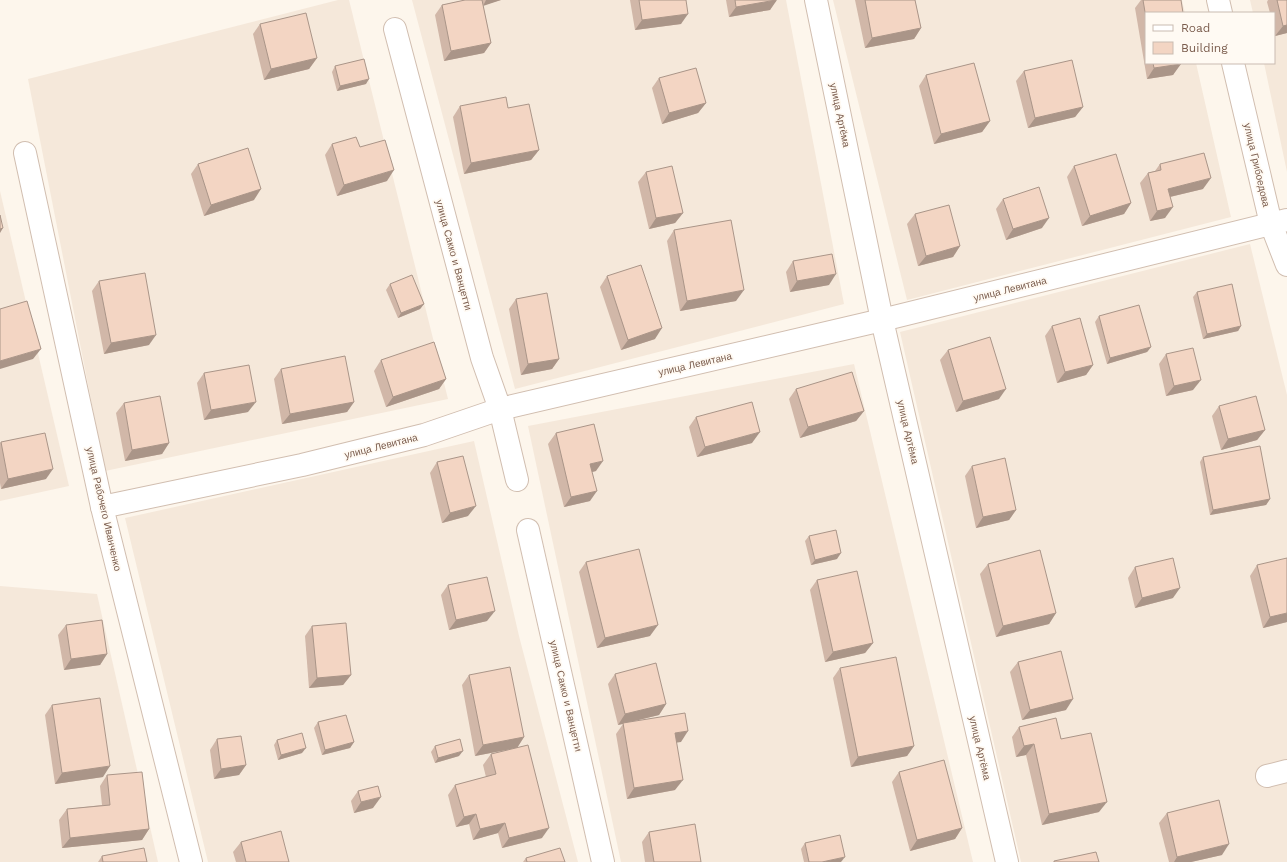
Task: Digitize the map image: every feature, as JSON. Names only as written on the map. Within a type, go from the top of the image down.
[{"type":"street","name":"улица Артёма","points":[[816,0],[882,320],[1007,862]]},
{"type":"street","points":[[1218,0],[1221,12]]},
{"type":"street","name":"улица Сакко и Ванцетти","points":[[395,29],[482,358],[500,409],[517,480]]},
{"type":"street","name":"улица Грибоедова","points":[[1233,64],[1279,222],[1287,265]]},
{"type":"street","name":"улица Рабочего Иванченко","points":[[25,153],[102,507],[191,862]]},
{"type":"street","name":"улица Левитана","points":[[102,507],[318,462],[424,435],[500,409],[882,320],[1279,222]]},
{"type":"street","name":"улица Сакко и Ванцетти","points":[[528,530],[604,862]]},
{"type":"shaded area","points":[[338,0],[349,0],[448,399],[105,471],[28,79]]},
{"type":"shaded area","points":[[412,0],[786,0],[844,304],[515,389]]},
{"type":"shaded area","points":[[833,0],[1182,0],[1185,12],[1145,12],[1145,64],[1196,64],[1231,217],[907,300]]},
{"type":"shaded area","points":[[1250,0],[1287,0],[1287,172],[1264,64],[1275,64],[1275,12],[1253,12]]},
{"type":"shaded area","points":[[0,191],[69,486],[0,501]]},
{"type":"shaded area","points":[[1250,244],[1287,395],[1287,862],[1021,862],[900,332]]},
{"type":"shaded area","points":[[854,364],[973,862],[621,862],[528,426]]},
{"type":"shaded area","points":[[474,441],[519,636],[578,862],[208,862],[125,518]]},
{"type":"shaded area","points":[[0,586],[97,594],[158,862],[0,862]]},
{"type":"building","points":[[465,0],[482,0],[491,43],[451,51],[442,5]]},
{"type":"building","points":[[639,0],[686,0],[688,14],[642,20]]},
{"type":"building","points":[[735,0],[776,0],[736,7]]},
{"type":"building","points":[[865,0],[915,0],[921,28],[872,38]]},
{"type":"building","points":[[1143,0],[1181,0],[1183,12],[1145,12]]},
{"type":"building","points":[[1277,0],[1287,0],[1287,25],[1283,26]]},
{"type":"building","points":[[306,13],[317,58],[271,69],[260,24]]},
{"type":"building","points":[[364,59],[369,79],[340,86],[335,66]]},
{"type":"building","points":[[1072,60],[1083,107],[1035,118],[1024,71]]},
{"type":"building","points":[[974,63],[990,121],[941,134],[926,75]]},
{"type":"building","points":[[1153,64],[1181,64],[1154,68]]},
{"type":"building","points":[[696,68],[706,103],[669,113],[659,78]]},
{"type":"building","points":[[506,97],[508,108],[529,104],[539,150],[471,163],[460,106]]},
{"type":"building","points":[[356,137],[360,147],[385,140],[394,170],[344,185],[332,144]]},
{"type":"building","points":[[248,148],[261,189],[211,205],[198,164]]},
{"type":"building","points":[[1204,153],[1211,178],[1168,189],[1173,207],[1157,211],[1148,173],[1161,170],[1160,164]]},
{"type":"building","points":[[1116,154],[1131,203],[1090,216],[1074,166]]},
{"type":"building","points":[[672,166],[683,213],[656,218],[646,172]]},
{"type":"building","points":[[1039,187],[1049,218],[1013,229],[1003,199]]},
{"type":"building","points":[[949,205],[960,246],[926,256],[915,214]]},
{"type":"building","points":[[0,215],[3,228],[0,229]]},
{"type":"building","points":[[731,220],[744,290],[687,301],[674,230]]},
{"type":"building","points":[[832,254],[836,274],[797,281],[793,261]]},
{"type":"building","points":[[641,265],[662,328],[628,340],[607,276]]},
{"type":"building","points":[[145,273],[156,335],[111,343],[99,281]]},
{"type":"building","points":[[412,275],[424,304],[401,313],[390,284]]},
{"type":"building","points":[[1232,284],[1241,326],[1207,334],[1197,292]]},
{"type":"building","points":[[547,293],[559,359],[528,364],[516,299]]},
{"type":"building","points":[[27,301],[41,349],[0,361],[0,309]]},
{"type":"building","points":[[1139,305],[1151,347],[1110,358],[1099,316]]},
{"type":"building","points":[[1080,318],[1093,365],[1065,372],[1052,326]]},
{"type":"building","points":[[990,337],[1006,389],[963,401],[948,350]]},
{"type":"building","points":[[434,342],[446,379],[393,397],[381,360]]},
{"type":"building","points":[[1193,348],[1201,380],[1174,386],[1166,354]]},
{"type":"building","points":[[345,356],[354,402],[290,414],[281,369]]},
{"type":"building","points":[[249,365],[256,402],[211,410],[204,373]]},
{"type":"building","points":[[852,372],[864,411],[808,427],[796,389]]},
{"type":"building","points":[[160,396],[169,443],[132,450],[124,403]]},
{"type":"building","points":[[1256,396],[1265,430],[1228,439],[1219,406]]},
{"type":"building","points":[[752,402],[760,432],[705,447],[696,417]]},
{"type":"building","points":[[594,424],[603,461],[590,464],[597,491],[571,497],[556,433]]},
{"type":"building","points":[[45,433],[53,469],[8,479],[1,442]]},
{"type":"building","points":[[1260,446],[1270,499],[1213,510],[1203,457]]},
{"type":"building","points":[[463,456],[476,506],[450,513],[437,462]]},
{"type":"building","points":[[1005,458],[1016,510],[983,517],[972,466]]},
{"type":"building","points":[[836,530],[841,553],[815,560],[809,536]]},
{"type":"building","points":[[639,549],[658,625],[605,638],[586,562]]},
{"type":"building","points":[[1040,550],[1056,613],[1003,626],[988,564]]},
{"type":"building","points":[[1173,558],[1180,588],[1142,598],[1135,567]]},
{"type":"building","points":[[1287,558],[1287,613],[1270,617],[1257,565]]},
{"type":"building","points":[[857,571],[873,643],[833,652],[817,580]]},
{"type":"building","points":[[487,577],[495,611],[456,620],[448,585]]},
{"type":"building","points":[[102,620],[107,654],[71,659],[66,625]]},
{"type":"building","points":[[346,623],[351,675],[317,678],[312,626]]},
{"type":"building","points":[[1061,651],[1073,699],[1030,710],[1018,662]]},
{"type":"building","points":[[896,657],[914,746],[858,757],[840,668]]},
{"type":"building","points":[[656,663],[666,704],[625,714],[615,674]]},
{"type":"building","points":[[510,667],[524,737],[483,745],[469,675]]},
{"type":"building","points":[[100,698],[110,766],[62,773],[52,705]]},
{"type":"building","points":[[685,713],[688,731],[675,733],[683,780],[634,788],[623,723]]},
{"type":"building","points":[[346,715],[354,742],[325,750],[318,722]]},
{"type":"building","points":[[1056,718],[1061,739],[1091,733],[1107,802],[1049,814],[1034,744],[1024,746],[1019,727]]},
{"type":"building","points":[[302,733],[306,748],[281,755],[277,740]]},
{"type":"building","points":[[241,736],[246,765],[221,769],[217,739]]},
{"type":"building","points":[[460,739],[463,751],[438,758],[435,746]]},
{"type":"building","points":[[528,745],[549,828],[509,838],[505,823],[480,829],[476,814],[464,817],[455,785],[496,774],[491,754]]},
{"type":"building","points":[[944,760],[962,828],[917,840],[899,772]]},
{"type":"building","points":[[142,772],[149,829],[70,838],[67,809],[110,805],[107,775]]},
{"type":"building","points":[[378,786],[381,797],[361,802],[358,791]]},
{"type":"building","points":[[1219,800],[1229,844],[1177,857],[1167,813]]},
{"type":"building","points":[[695,824],[701,862],[654,862],[649,832]]},
{"type":"building","points":[[281,831],[289,862],[246,862],[241,842]]},
{"type":"building","points":[[840,835],[845,857],[822,862],[809,862],[805,843]]},
{"type":"building","points":[[144,848],[147,862],[103,862],[102,856]]},
{"type":"building","points":[[560,848],[565,862],[527,862],[526,858]]},
{"type":"building","points":[[1096,852],[1099,862],[1054,862],[1054,861]]}]
